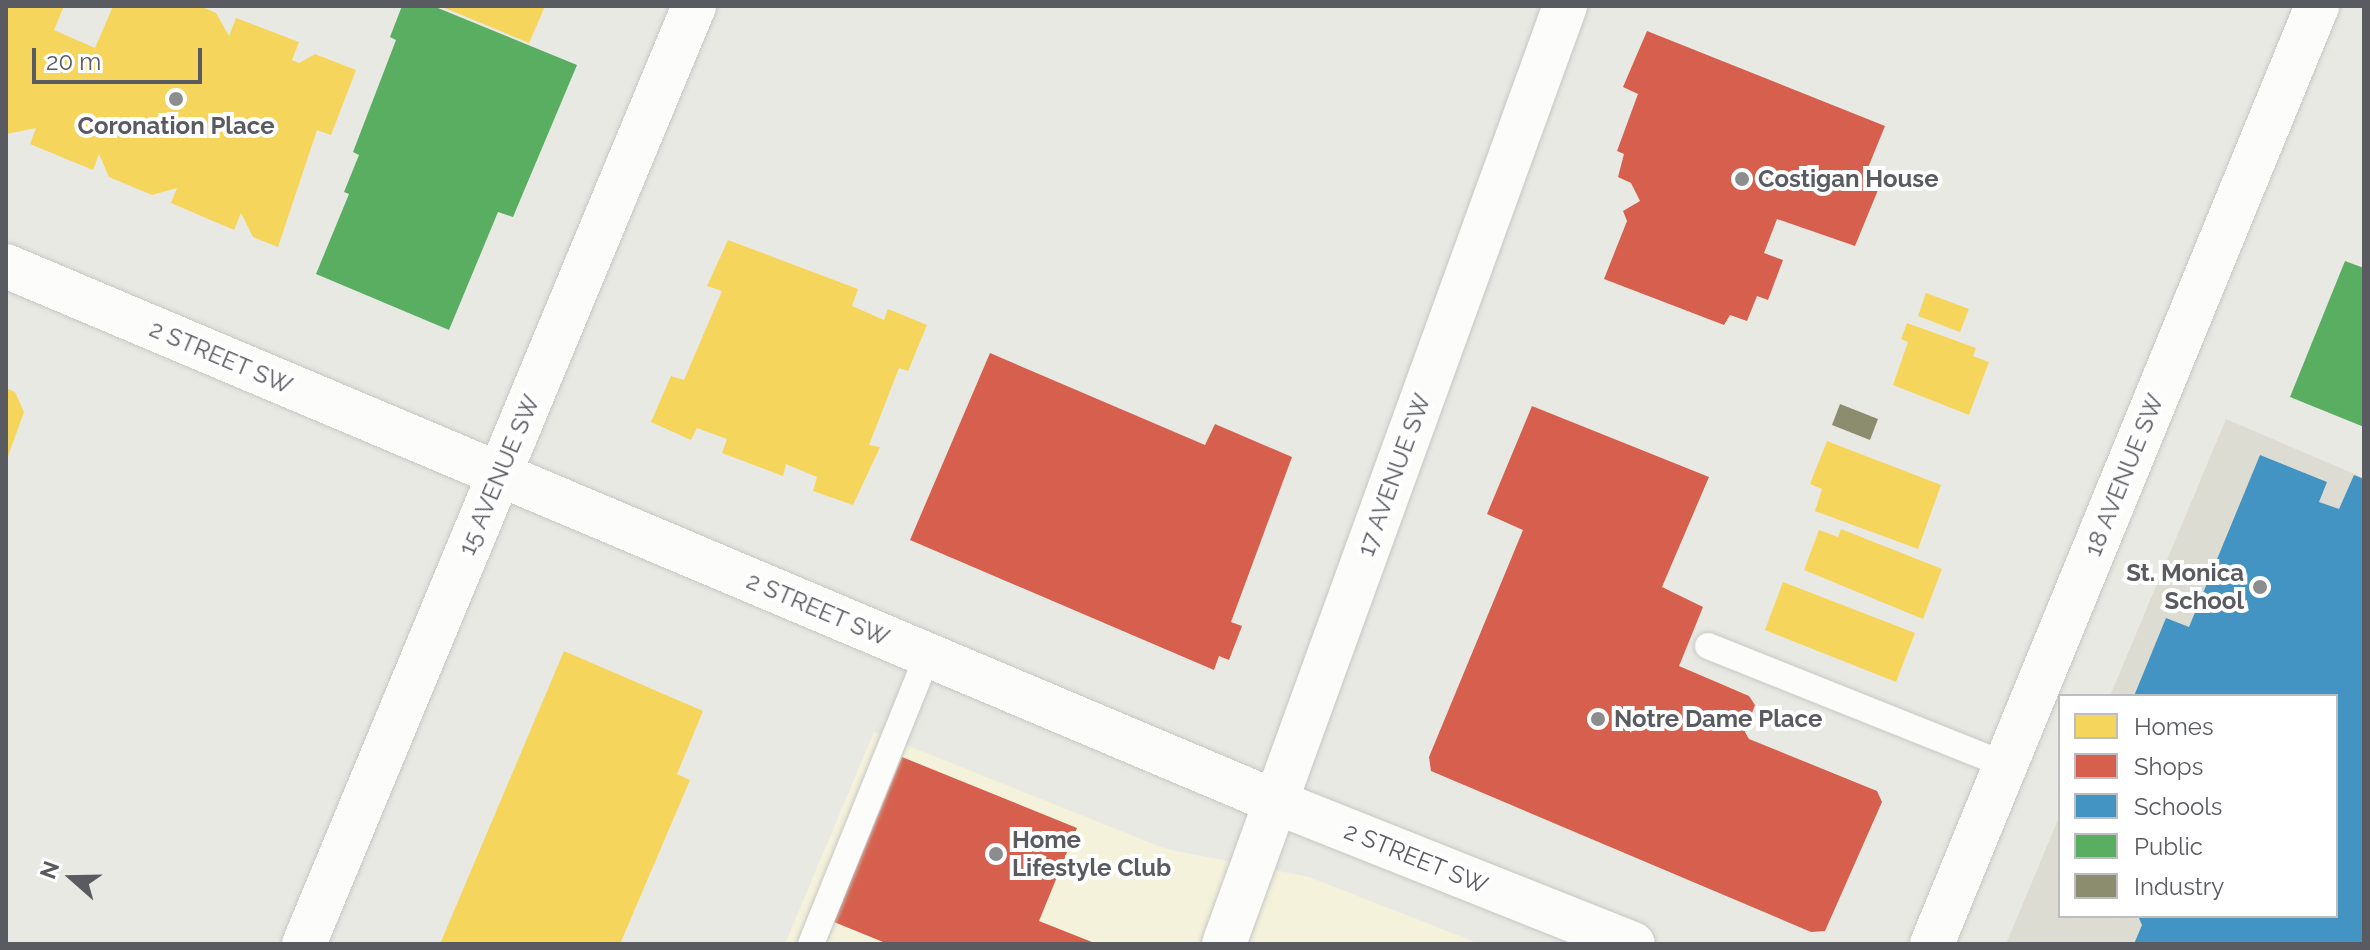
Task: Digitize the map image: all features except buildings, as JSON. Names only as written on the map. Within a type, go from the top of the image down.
[{"type":"street","name":"15 AVENUE SW","points":[[304,944],[694,6]]},
{"type":"street","name":"17 AVENUE SW","points":[[1224,944],[1565,6]]},
{"type":"street","name":"18 AVENUE SW","points":[[1932,944],[2317,6]]},
{"type":"street","name":"2 STREET SW","points":[[6,266],[1276,802],[1633,944]]},
{"type":"lane","points":[[1708,646],[2005,765]]},
{"type":"lane","points":[[811,944],[928,655]]},
{"type":"shaded area","name":"St. Monica School","points":[[2226,419],[2364,478],[2364,944],[2006,944],[2058,820],[2058,918],[2338,918],[2338,694],[2111,694]]},
{"type":"shaded area","points":[[874,732],[1166,849],[1309,877],[1480,944],[785,944]]},
{"type":"place","name":"Coronation Place","points":[[176,99]]},
{"type":"place","name":"Costigan House","points":[[1742,179]]},
{"type":"place","name":"St. Monica School","points":[[2260,587]]},
{"type":"place","name":"Notre Dame Place","points":[[1598,719]]},
{"type":"place","name":"Home Lifestyle Club","points":[[996,854]]}]
